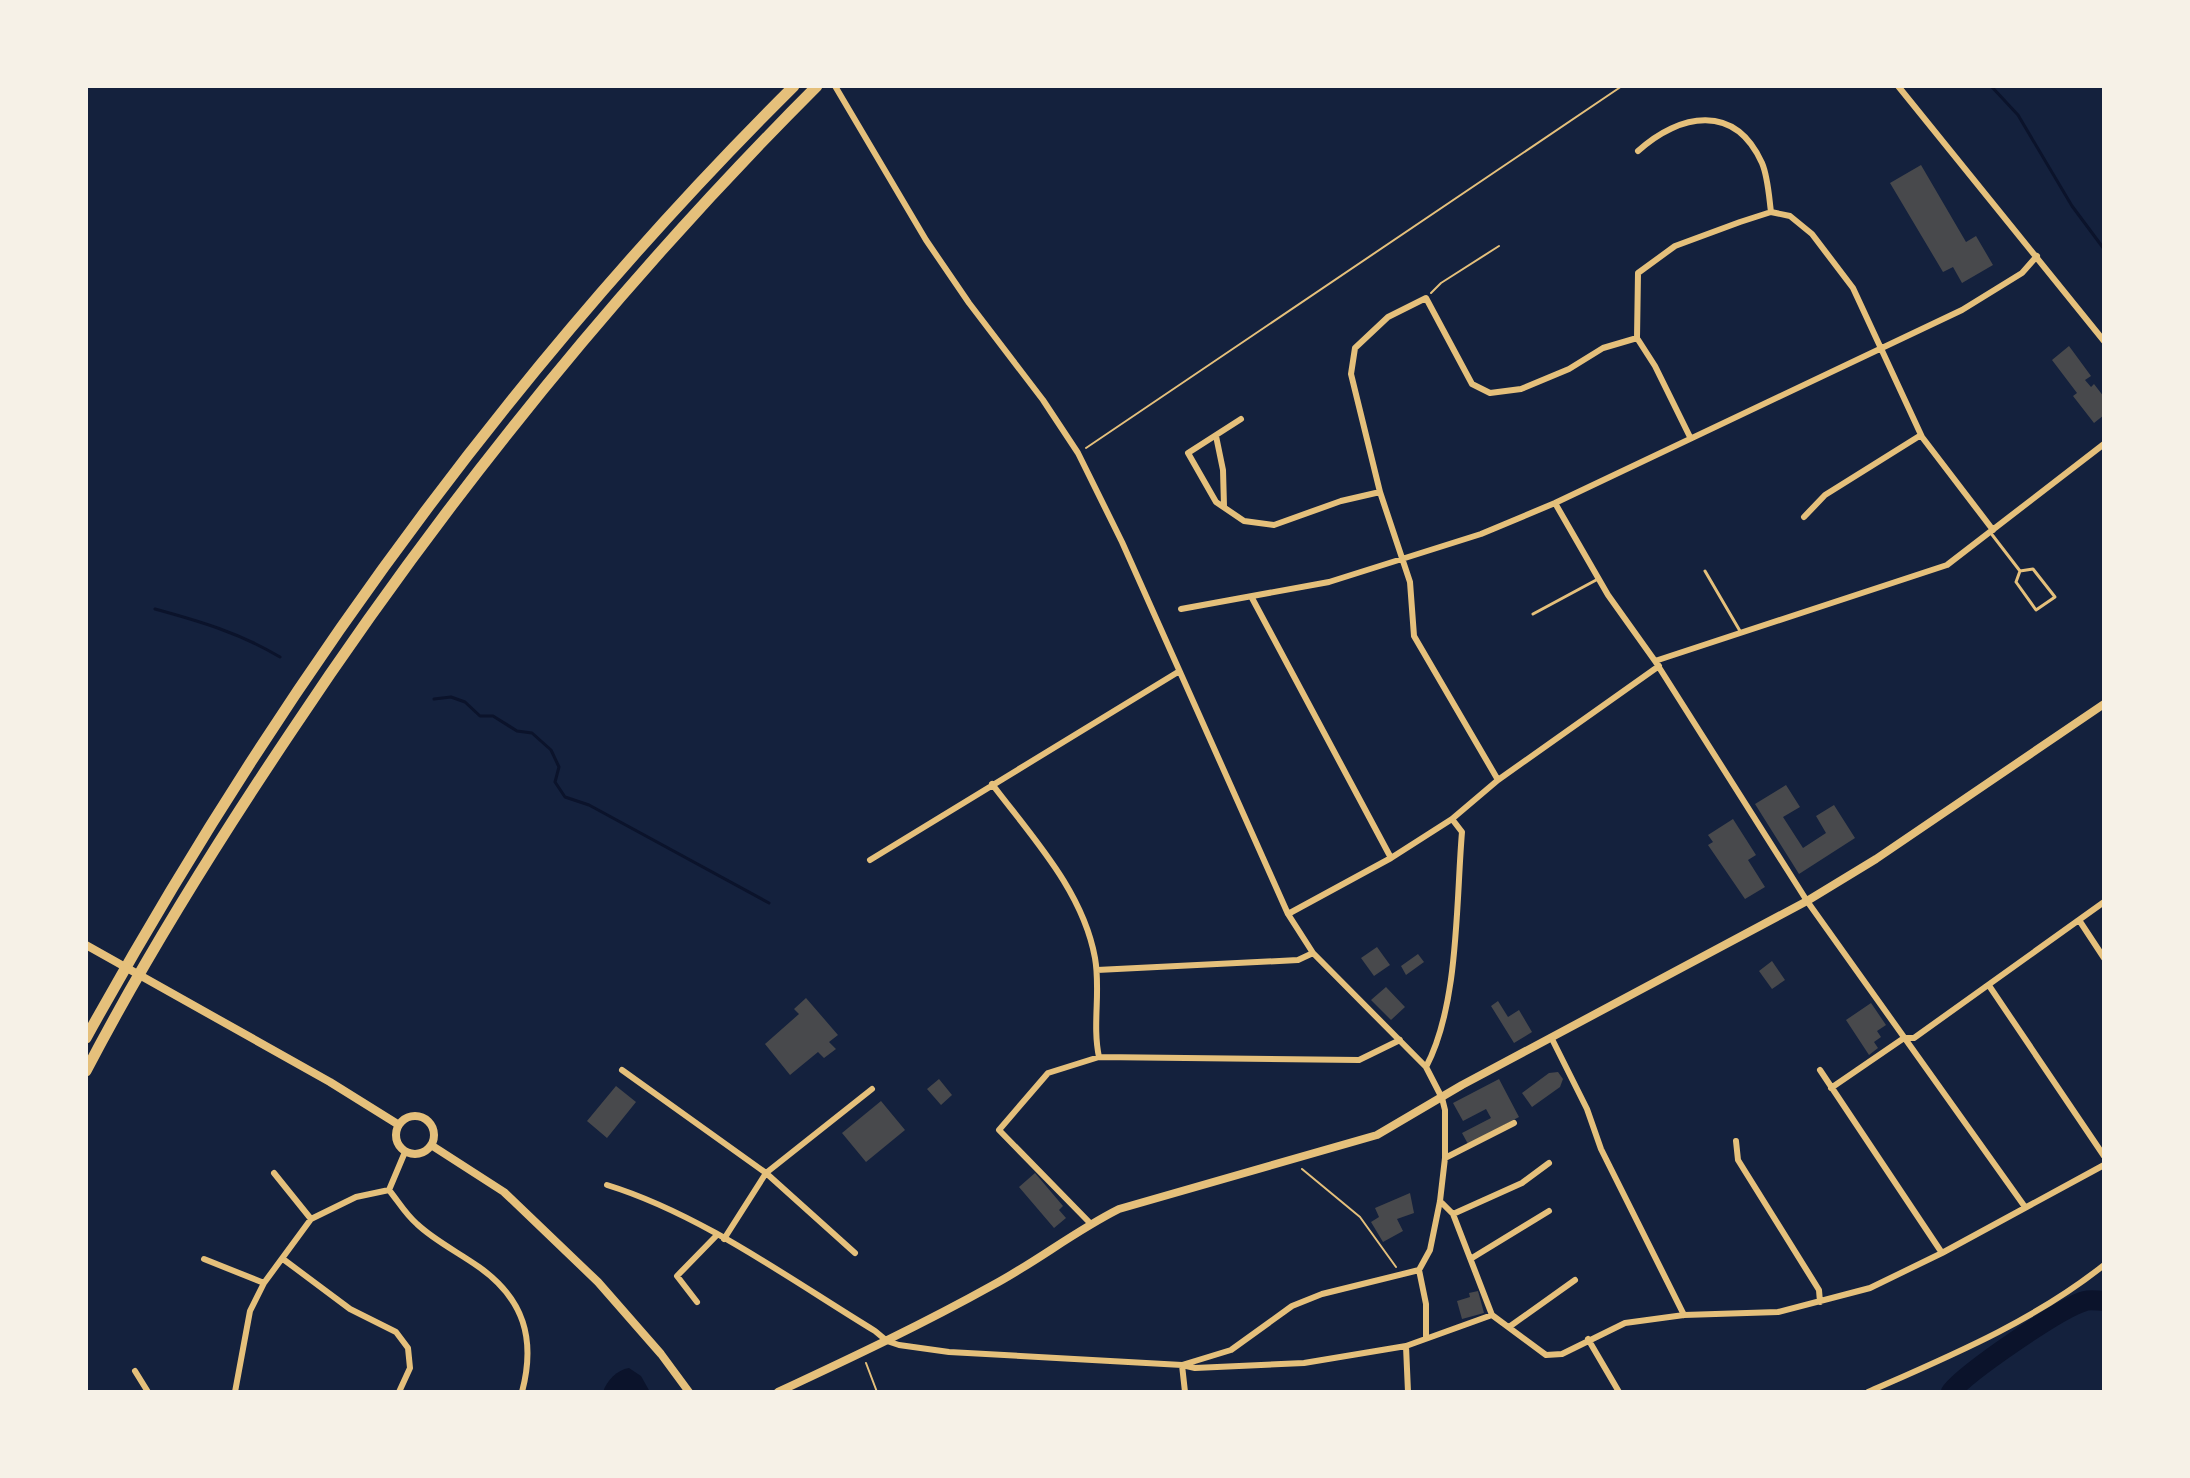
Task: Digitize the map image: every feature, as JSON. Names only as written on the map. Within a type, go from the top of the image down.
[{"type":"highway","points":[[86,1038],[238,782],[401,542],[595,299],[794,86]]},
{"type":"highway","points":[[86,1071],[226,829],[416,552],[511,427],[608,311],[686,222],[817,86]]},
{"type":"street","points":[[835,86],[926,240],[1078,453],[1122,542],[1288,914],[1313,953],[1426,1067],[1442,1098],[1445,1158],[1440,1201],[1430,1250],[1419,1270],[1426,1304],[1426,1337]]},
{"type":"street","points":[[1898,86],[2104,341]]},
{"type":"street","points":[[1638,151],[1655,135],[1694,121],[1714,118],[1726,123],[1747,137],[1763,165],[1771,212]]},
{"type":"street","points":[[1690,437],[1655,366],[1637,338],[1638,273],[1675,246],[1771,212],[1790,216],[1812,234],[1853,288],[1921,435],[1992,531]]},
{"type":"street","points":[[1181,609],[1329,582],[1481,534],[1555,503],[1962,310],[2022,273],[2037,256]]},
{"type":"street","points":[[1498,780],[1414,636],[1410,582],[1380,492],[1351,374],[1355,348],[1388,317],[1426,298],[1472,384],[1490,393],[1521,389],[1569,369],[1603,348],[1637,338]]},
{"type":"street","points":[[1241,419],[1188,453],[1216,502],[1244,521],[1274,525],[1341,501],[1380,492]]},
{"type":"street","points":[[1804,517],[1825,495],[1921,435]]},
{"type":"street","points":[[1216,436],[1223,470],[1224,506]]},
{"type":"street","points":[[1288,914],[1391,858],[1452,819],[1498,780],[1657,664],[1740,631],[1947,565],[2104,444]]},
{"type":"street","points":[[1555,503],[1598,579],[1657,664],[1807,901],[2025,1207]]},
{"type":"street","points":[[1252,598],[1391,858]]},
{"type":"street","points":[[870,860],[1178,672]]},
{"type":"street","points":[[778,1392],[887,1341],[996,1284],[1090,1223],[1119,1209],[1377,1135],[1551,1037],[1807,901],[1876,859],[2104,704]]},
{"type":"street","points":[[992,784],[1048,857],[1086,919],[1097,970],[1094,1035],[1099,1057]]},
{"type":"street","points":[[1426,1067],[1442,1028],[1452,964],[1462,832],[1452,819]]},
{"type":"street","points":[[1831,1088],[1904,1038],[1914,1038],[1990,987],[2104,902]]},
{"type":"street","points":[[2079,920],[2104,958]]},
{"type":"street","points":[[86,945],[325,1079],[399,1125]]},
{"type":"street","points":[[1097,970],[1298,960],[1313,953]]},
{"type":"street","points":[[1990,987],[2104,1156]]},
{"type":"street","points":[[1551,1037],[1587,1109],[1607,1163],[1684,1315]]},
{"type":"street","points":[[1090,1223],[999,1130],[1048,1073],[1099,1057],[1359,1060],[1400,1040]]},
{"type":"street","points":[[622,1070],[766,1173],[855,1253]]},
{"type":"street","points":[[1820,1070],[1942,1253]]},
{"type":"street","points":[[697,1302],[677,1276],[720,1237],[766,1173],[872,1089]]},
{"type":"street","points":[[408,1117],[426,1119],[433,1128],[431,1145],[422,1153],[405,1152],[397,1143],[399,1125],[408,1117]]},
{"type":"street","points":[[1445,1158],[1514,1123]]},
{"type":"street","points":[[1736,1141],[1738,1160],[1819,1290],[1820,1302]]},
{"type":"street","points":[[431,1145],[504,1192],[567,1252],[598,1282],[661,1354],[689,1392]]},
{"type":"street","points":[[389,1190],[405,1152]]},
{"type":"street","points":[[1453,1214],[1522,1183],[1549,1163]]},
{"type":"street","points":[[1440,1201],[1453,1214],[1492,1315],[1546,1355],[1562,1354],[1625,1323],[1684,1315],[1778,1312],[1870,1288],[1942,1253],[2104,1165]]},
{"type":"street","points":[[274,1173],[311,1219]]},
{"type":"street","points":[[607,1185],[636,1194],[720,1237],[887,1341],[899,1345],[949,1352],[1195,1368],[1304,1363],[1406,1346],[1492,1315]]},
{"type":"street","points":[[235,1392],[250,1311],[264,1283],[311,1219],[356,1197],[389,1190]]},
{"type":"street","points":[[389,1190],[415,1223],[479,1267],[510,1297],[528,1337],[529,1367],[522,1392]]},
{"type":"street","points":[[1472,1258],[1549,1211]]},
{"type":"street","points":[[204,1259],[264,1283]]},
{"type":"street","points":[[283,1259],[350,1309],[396,1332],[408,1348],[410,1368],[399,1392]]},
{"type":"street","points":[[1868,1392],[2013,1324],[2077,1287],[2104,1265]]},
{"type":"street","points":[[1182,1365],[1231,1350],[1292,1306],[1322,1294],[1419,1270]]},
{"type":"street","points":[[1509,1327],[1575,1280]]},
{"type":"street","points":[[1588,1339],[1619,1392]]},
{"type":"street","points":[[1406,1346],[1408,1392]]},
{"type":"street","points":[[1182,1365],[1185,1392]]},
{"type":"street","points":[[135,1371],[148,1392]]},
{"type":"lane","points":[[1992,531],[2020,571]]},
{"type":"lane","points":[[2033,569],[2055,597],[2036,610],[2016,582],[2020,571],[2033,569]]},
{"type":"lane","points":[[1705,571],[1740,631]]},
{"type":"lane","points":[[1533,614],[1598,579]]},
{"type":"path","points":[[1078,453],[1622,86]]},
{"type":"path","points":[[1426,298],[1441,283],[1499,246]]},
{"type":"path","points":[[1291,1161],[1360,1217],[1402,1276]]},
{"type":"path","points":[[862,1353],[877,1392]]},
{"type":"water","points":[[629,1368],[641,1376],[650,1392],[603,1392],[613,1376]]},
{"type":"building","points":[[1921,165],[1966,242],[1976,236],[1993,265],[1962,283],[1953,267],[1943,272],[1890,183]]},
{"type":"building","points":[[2069,346],[2091,376],[2085,380],[2091,387],[2094,384],[2104,397],[2104,415],[2094,423],[2073,396],[2077,393],[2052,360]]},
{"type":"building","points":[[1786,785],[1800,807],[1783,817],[1803,848],[1826,833],[1816,816],[1834,805],[1855,838],[1799,874],[1755,804]]},
{"type":"building","points":[[1733,819],[1756,855],[1748,860],[1765,887],[1745,899],[1708,845],[1713,842],[1708,835]]},
{"type":"building","points":[[1377,947],[1390,965],[1374,976],[1361,958]]},
{"type":"building","points":[[1418,954],[1424,962],[1406,975],[1401,966]]},
{"type":"building","points":[[1772,961],[1785,980],[1772,989],[1759,971]]},
{"type":"building","points":[[1386,987],[1405,1007],[1391,1020],[1371,1000]]},
{"type":"building","points":[[806,998],[838,1035],[829,1042],[836,1049],[824,1058],[818,1052],[790,1075],[765,1044],[799,1014],[794,1009]]},
{"type":"building","points":[[1498,1001],[1508,1017],[1519,1010],[1532,1032],[1514,1043],[1491,1006]]},
{"type":"building","points":[[1871,1003],[1886,1025],[1877,1031],[1881,1037],[1874,1042],[1878,1048],[1869,1055],[1846,1020]]},
{"type":"building","points":[[1558,1072],[1563,1079],[1560,1087],[1532,1107],[1522,1093],[1549,1073]]},
{"type":"building","points":[[939,1079],[952,1095],[941,1105],[927,1089]]},
{"type":"building","points":[[1499,1079],[1519,1117],[1468,1144],[1462,1133],[1491,1118],[1486,1109],[1463,1121],[1453,1103]]},
{"type":"building","points":[[616,1086],[636,1102],[607,1138],[587,1121]]},
{"type":"building","points":[[881,1101],[905,1130],[866,1162],[842,1133]]},
{"type":"building","points":[[1035,1173],[1063,1206],[1059,1210],[1066,1218],[1054,1228],[1019,1187]]},
{"type":"building","points":[[1410,1193],[1414,1213],[1397,1219],[1403,1231],[1383,1242],[1371,1222],[1379,1217],[1375,1208]]},
{"type":"building","points":[[1478,1291],[1484,1313],[1462,1319],[1457,1301]]},
{"type":"waterway","points":[[1991,86],[2018,115],[2072,206],[2104,249]]},
{"type":"waterway","points":[[155,609],[234,634],[280,657]]},
{"type":"waterway","points":[[434,699],[451,697],[465,702],[480,716],[493,716],[517,731],[532,733],[551,750],[559,767],[555,782],[565,797],[589,805],[769,903]]},
{"type":"waterway","points":[[1951,1392],[1994,1356],[2056,1315],[2085,1301],[2104,1301]]}]
